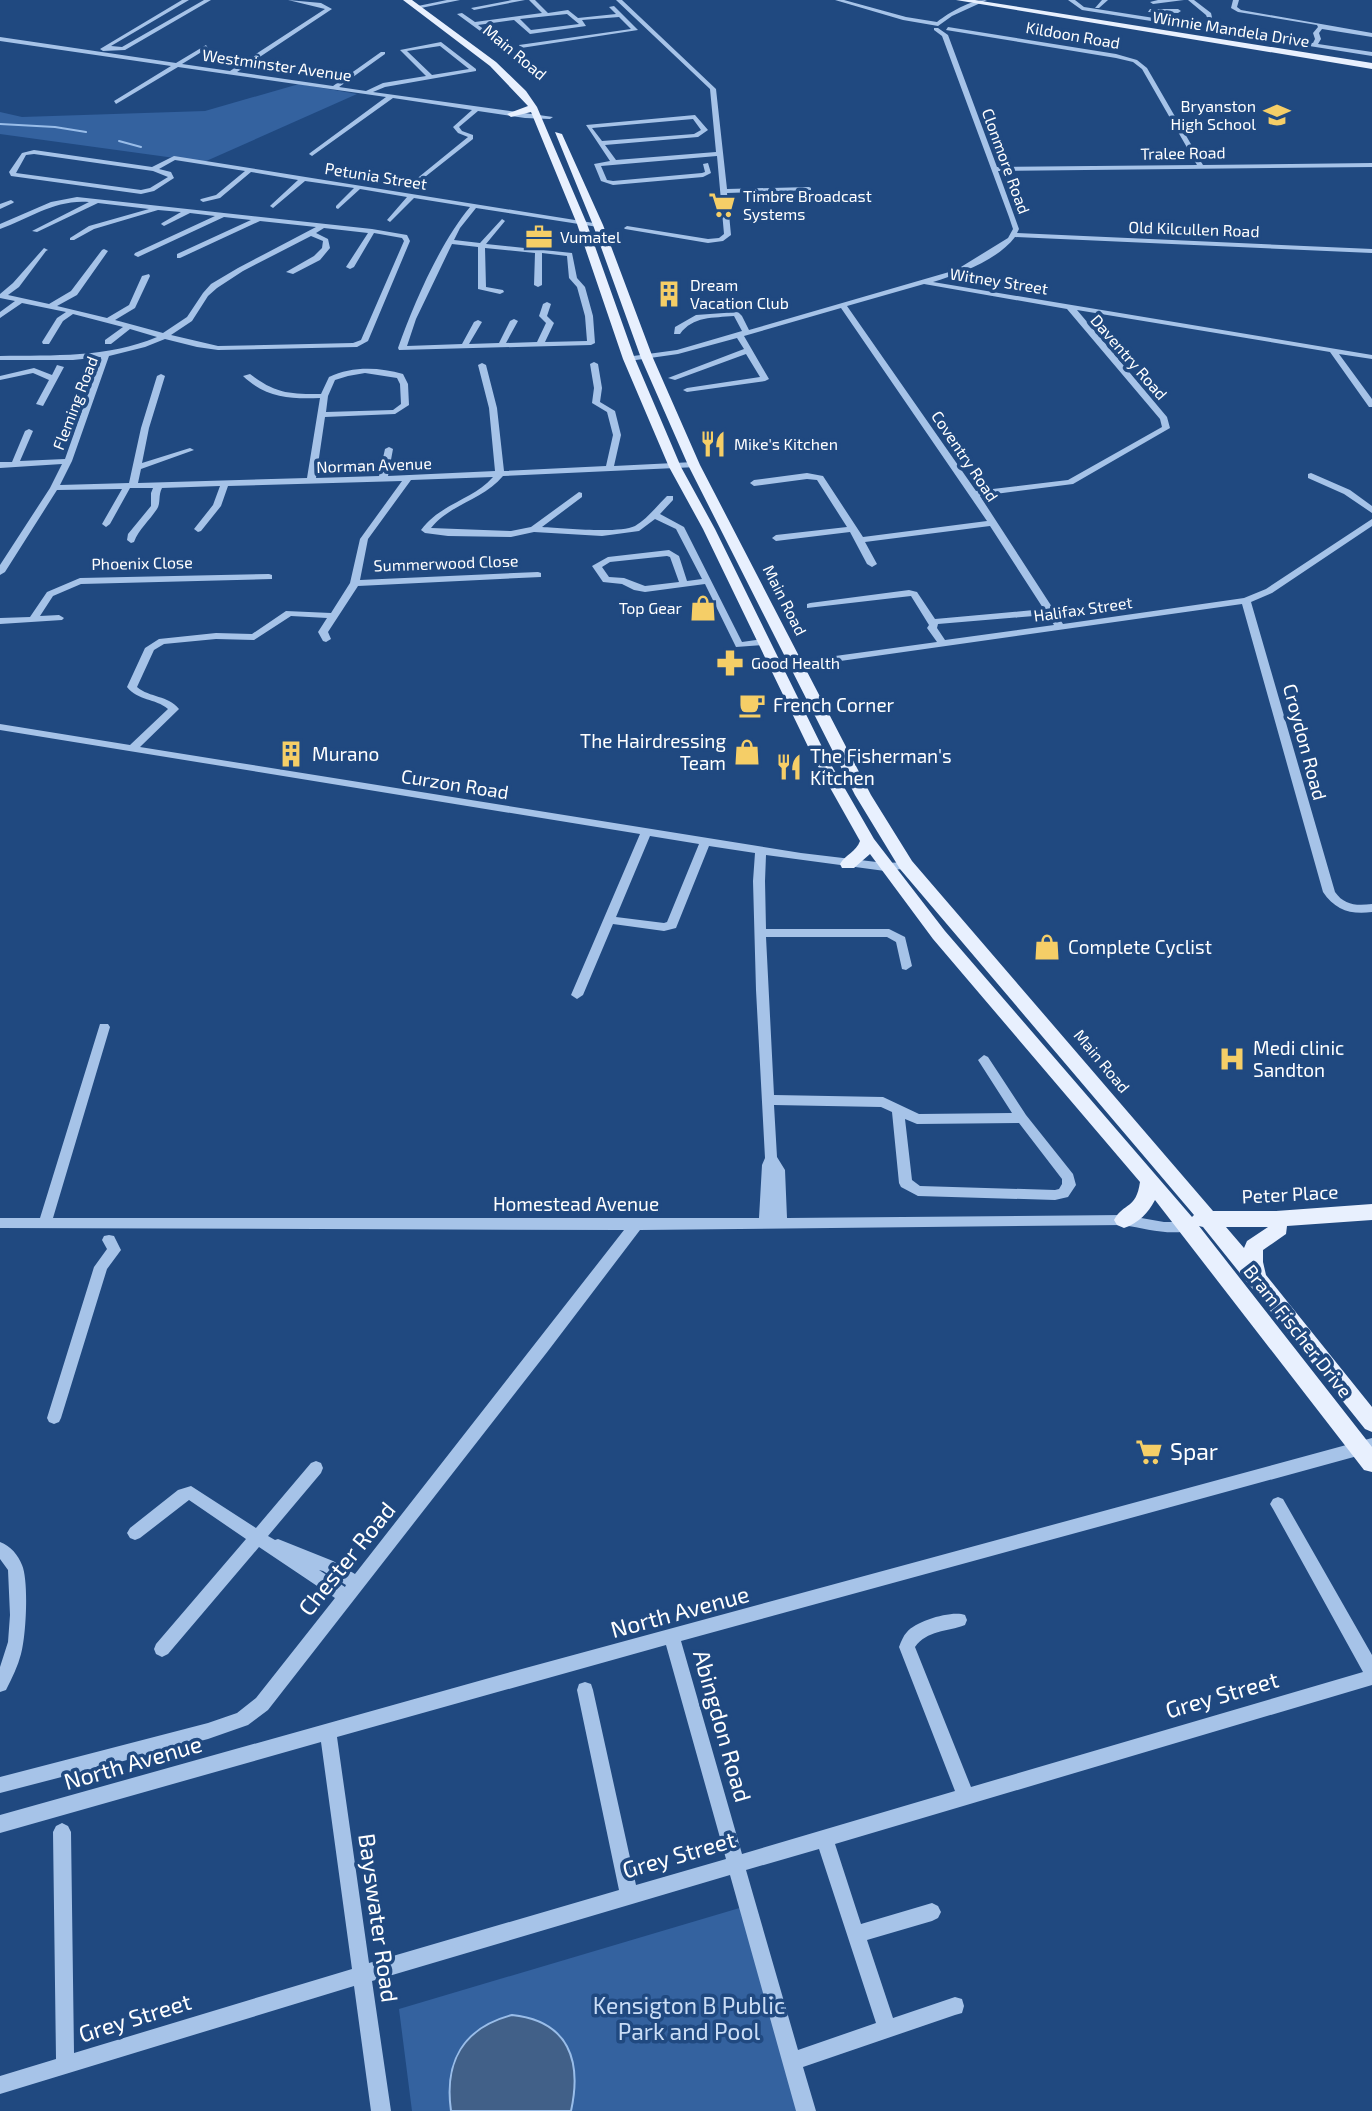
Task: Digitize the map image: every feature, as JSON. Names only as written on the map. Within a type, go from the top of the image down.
[{"type":"main road","name":"Main Road","points":[[407,0],[421,4],[519,75],[537,95],[550,117],[598,225],[647,358],[694,465],[863,795],[906,865],[1073,1056],[1212,1224]]},
{"type":"main road","name":"Winnie Mandela Drive","points":[[959,0],[1372,66]]},
{"type":"main road","points":[[959,0],[964,5],[959,10]]},
{"type":"main road","name":"Winnie Mandela Drive","points":[[997,0],[1372,60]]},
{"type":"main road","points":[[1016,0],[1036,5]]},
{"type":"main road","name":"Main Road","points":[[421,4],[517,86],[533,107],[582,224],[629,359],[675,467],[709,529],[822,761],[868,841],[885,867],[945,942],[1185,1223]]},
{"type":"main road","points":[[511,114],[533,107]]},
{"type":"main road","points":[[848,864],[863,853],[868,841]]},
{"type":"main road","points":[[1124,1220],[1144,1206],[1150,1180]]},
{"type":"main road","name":"Peter Place","points":[[1212,1224],[1372,1212]]},
{"type":"main road","points":[[1185,1223],[1212,1224]]},
{"type":"main road","name":"Bram Fischer Drive","points":[[1185,1223],[1368,1452]]},
{"type":"main road","name":"Peter Place","points":[[1212,1224],[1279,1229],[1372,1223]]},
{"type":"main road","name":"Bram Fischer Drive","points":[[1212,1224],[1372,1423]]},
{"type":"main road","points":[[1259,1280],[1253,1262],[1255,1247],[1279,1229]]},
{"type":"street","points":[[106,51],[186,0]]},
{"type":"street","points":[[106,51],[123,49],[208,0]]},
{"type":"street","points":[[231,73],[329,9],[291,0]]},
{"type":"street","points":[[421,4],[457,0]]},
{"type":"street","points":[[474,8],[522,0]]},
{"type":"street","points":[[532,0],[545,14]]},
{"type":"street","points":[[619,0],[710,85],[715,98],[728,235],[721,240],[708,241],[627,228]]},
{"type":"street","points":[[838,0],[858,8],[947,29]]},
{"type":"street","points":[[1071,0],[1082,8],[1372,54]]},
{"type":"street","points":[[1097,7],[1105,0]]},
{"type":"street","points":[[1144,18],[1151,6],[1181,0]]},
{"type":"street","points":[[1191,0],[1209,14],[1211,22]]},
{"type":"street","points":[[1236,0],[1235,9],[1311,22],[1325,40],[1322,46]]},
{"type":"street","points":[[936,26],[947,17],[977,2]]},
{"type":"street","points":[[493,5],[506,19]]},
{"type":"street","points":[[1151,6],[1178,11]]},
{"type":"street","points":[[521,46],[635,30],[612,7]]},
{"type":"street","points":[[473,24],[506,19],[545,14],[569,12],[583,25],[527,31],[515,18]]},
{"type":"street","points":[[1250,13],[1254,29],[1298,34]]},
{"type":"street","points":[[460,14],[487,34]]},
{"type":"street","points":[[579,19],[620,15]]},
{"type":"street","name":"Clonmore Road","points":[[920,282],[969,268],[1007,242],[1015,231],[947,29],[947,17]]},
{"type":"street","points":[[936,26],[947,29]]},
{"type":"street","name":"Kildoon Road","points":[[947,29],[1116,56],[1139,63],[1146,70],[1201,167]]},
{"type":"street","points":[[1347,41],[1355,30]]},
{"type":"street","points":[[1307,34],[1355,30],[1372,35]]},
{"type":"street","points":[[544,31],[554,41]]},
{"type":"street","points":[[1314,44],[1320,31]]},
{"type":"street","name":"Westminster Avenue","points":[[0,39],[106,51],[177,65],[511,114],[550,117]]},
{"type":"street","points":[[368,92],[411,81],[431,78],[475,71],[441,44],[402,51],[416,61],[431,78]]},
{"type":"street","points":[[116,102],[206,47]]},
{"type":"street","points":[[334,88],[352,76],[373,70],[365,67],[383,52]]},
{"type":"street","points":[[312,154],[391,96]]},
{"type":"street","points":[[705,98],[715,98]]},
{"type":"street","points":[[411,186],[471,138],[456,127],[477,109]]},
{"type":"street","points":[[660,110],[665,119]]},
{"type":"street","points":[[615,114],[620,122]]},
{"type":"street","points":[[603,143],[696,136],[705,131],[696,117],[588,126],[603,143],[614,162]]},
{"type":"street","points":[[646,121],[673,158]]},
{"type":"street","name":"Petunia Street","points":[[153,169],[169,173],[172,177],[152,190],[141,192],[18,177],[12,174],[24,154],[34,152],[153,169],[174,158],[598,225]]},
{"type":"street","points":[[706,164],[706,175],[606,182],[597,164],[720,157]]},
{"type":"street","points":[[655,159],[667,178]]},
{"type":"street","name":"Tralee Road","points":[[994,169],[1372,165]]},
{"type":"street","points":[[203,200],[218,197],[250,170]]},
{"type":"street","points":[[273,206],[303,179]]},
{"type":"street","points":[[338,207],[358,187]]},
{"type":"street","points":[[723,191],[809,189]]},
{"type":"street","points":[[390,220],[412,196]]},
{"type":"street","points":[[1,296],[218,348],[348,345],[363,342],[407,241],[405,236],[372,231],[77,199],[61,200],[2,223]]},
{"type":"street","points":[[35,231],[97,201]]},
{"type":"street","points":[[0,208],[11,202]]},
{"type":"street","points":[[450,242],[571,255],[573,278],[581,287],[592,332],[589,344],[465,345],[406,350],[401,347],[412,319],[457,227],[474,206]]},
{"type":"street","points":[[72,239],[89,228],[133,218],[157,208]]},
{"type":"street","points":[[164,224],[188,212]]},
{"type":"street","points":[[138,255],[223,215]]},
{"type":"street","points":[[180,256],[259,219]]},
{"type":"street","points":[[500,292],[481,288],[482,244],[502,221]]},
{"type":"street","name":"Fleming Road","points":[[0,572],[54,488],[68,461],[105,356],[144,348],[166,337],[189,321],[201,299],[216,285],[322,226]]},
{"type":"street","points":[[351,267],[372,231]]},
{"type":"street","name":"Old Kilcullen Road","points":[[1015,231],[1036,236],[1166,244],[1372,251]]},
{"type":"street","points":[[290,272],[317,258],[326,248],[326,240],[310,233]]},
{"type":"street","points":[[1007,242],[1036,236]]},
{"type":"street","points":[[1,296],[16,285],[44,250]]},
{"type":"street","points":[[51,306],[74,293],[104,251]]},
{"type":"street","points":[[538,285],[539,251]]},
{"type":"street","points":[[110,320],[132,306],[146,276]]},
{"type":"street","name":"Witney Street","points":[[629,359],[647,358],[743,333],[920,282],[1372,357]]},
{"type":"street","points":[[0,316],[21,300]]},
{"type":"street","points":[[540,344],[550,324],[543,316],[547,304]]},
{"type":"street","name":"Coventry Road","points":[[842,304],[974,494],[1061,628]]},
{"type":"street","name":"Daventry Road","points":[[974,494],[1070,482],[1166,428],[1164,419],[1070,307]]},
{"type":"street","points":[[46,342],[60,320],[72,311]]},
{"type":"street","points":[[677,332],[696,317],[735,314],[749,350],[765,379],[687,390]]},
{"type":"street","points":[[502,344],[514,321]]},
{"type":"street","points":[[465,345],[478,322]]},
{"type":"street","points":[[108,342],[130,326]]},
{"type":"street","points":[[672,378],[749,350]]},
{"type":"street","points":[[1332,350],[1372,405]]},
{"type":"street","points":[[0,358],[105,356]]},
{"type":"street","points":[[21,371],[29,358]]},
{"type":"street","points":[[594,364],[598,388],[596,403],[611,411],[617,435],[609,470]]},
{"type":"street","points":[[482,365],[493,408],[500,474],[485,490],[449,509],[425,530],[511,534],[534,529],[592,534],[627,531],[641,527],[670,498]]},
{"type":"street","points":[[40,404],[60,367]]},
{"type":"street","points":[[0,378],[21,371],[39,371],[54,379]]},
{"type":"street","points":[[311,481],[321,415],[324,396],[336,376],[387,373],[400,376],[404,384],[405,405],[395,412],[321,415]]},
{"type":"street","points":[[106,524],[130,485],[137,467],[160,376]]},
{"type":"street","points":[[247,376],[277,396],[324,396]]},
{"type":"street","points":[[15,464],[29,431]]},
{"type":"street","points":[[383,478],[389,449]]},
{"type":"street","points":[[137,467],[190,450]]},
{"type":"street","points":[[0,465],[68,461]]},
{"type":"street","name":"Norman Avenue","points":[[54,488],[408,478],[694,465]]},
{"type":"street","points":[[754,482],[807,476],[820,478],[860,540],[872,564]]},
{"type":"street","points":[[1311,476],[1347,492],[1372,510]]},
{"type":"street","points":[[326,639],[323,632],[355,583],[364,539],[408,478]]},
{"type":"street","points":[[198,529],[217,506],[225,483]]},
{"type":"street","points":[[131,540],[132,534],[155,506],[155,493],[159,485]]},
{"type":"street","points":[[534,529],[579,495]]},
{"type":"street","points":[[654,515],[680,527],[740,645],[763,642]]},
{"type":"street","name":"Halifax Street","points":[[777,667],[1246,601],[1269,591],[1372,522]]},
{"type":"street","points":[[860,540],[991,523]]},
{"type":"street","points":[[776,538],[853,529]]},
{"type":"street","points":[[684,584],[674,556],[669,553],[608,559],[597,566],[606,580],[624,581],[637,588],[684,584],[708,581]]},
{"type":"street","name":"Summerwood Close","points":[[355,583],[538,575]]},
{"type":"street","name":"Phoenix Close","points":[[33,619],[50,594],[80,581],[269,577]]},
{"type":"street","points":[[810,606],[914,594],[943,644]]},
{"type":"street","name":"Croydon Road","points":[[1246,601],[1329,892],[1337,903],[1348,908],[1372,908]]},
{"type":"street","points":[[134,747],[174,709],[170,704],[138,694],[132,687],[153,646],[172,639],[254,637],[289,613],[309,612],[333,616]]},
{"type":"street","points":[[933,624],[1034,613]]},
{"type":"street","points":[[0,621],[59,618]]},
{"type":"street","points":[[933,624],[956,642]]},
{"type":"street","name":"Curzon Road","points":[[0,727],[848,864],[885,867],[906,865]]},
{"type":"street","points":[[578,995],[646,832]]},
{"type":"street","points":[[609,920],[672,925],[705,842]]},
{"type":"street","points":[[758,850],[771,1158],[768,1165],[765,1223]]},
{"type":"street","points":[[763,933],[889,933],[901,940],[906,966]]},
{"type":"street","points":[[45,1222],[104,1027]]},
{"type":"street","points":[[898,1109],[906,1183],[910,1188],[918,1191],[1055,1195],[1063,1192],[1069,1185],[1068,1178],[1022,1118],[984,1060]]},
{"type":"street","points":[[768,1100],[887,1103],[917,1119],[1022,1118]]},
{"type":"street","points":[[771,1158],[779,1170],[780,1223]]},
{"type":"street","name":"Homestead Avenue","points":[[0,1223],[585,1222],[636,1225],[1124,1220],[1164,1227],[1185,1223]]},
{"type":"street","points":[[54,1418],[101,1267],[114,1250],[109,1240],[112,1224]]},
{"type":"street","name":"Chester Road","points":[[0,1785],[208,1731],[242,1718],[262,1704],[636,1225]]},
{"type":"street","name":"North Avenue","points":[[0,1824],[328,1731],[1368,1452]]},
{"type":"street","points":[[162,1649],[261,1538],[316,1468]]},
{"type":"street","points":[[135,1534],[183,1495],[191,1493],[345,1596]]},
{"type":"street","points":[[1278,1503],[1372,1671]]},
{"type":"street","points":[[261,1538],[328,1566],[356,1583]]},
{"type":"street","points":[[0,1549],[11,1559],[16,1569],[18,1643],[13,1662],[0,1684]]},
{"type":"street","points":[[959,1620],[917,1631],[909,1638],[907,1647],[966,1797]]},
{"type":"street","name":"Abingdon Road","points":[[672,1638],[806,2111]]},
{"type":"street","name":"Grey Street","points":[[0,2085],[629,1895],[1372,1677]]},
{"type":"street","points":[[585,1690],[629,1895]]},
{"type":"street","name":"Bayswater Road","points":[[328,1731],[381,2111]]},
{"type":"street","points":[[62,1832],[65,2065]]},
{"type":"street","points":[[824,1838],[887,2029]]},
{"type":"street","points":[[856,1934],[932,1912]]},
{"type":"street","points":[[792,2060],[954,2006]]},
{"type":"green space","points":[[299,84],[357,94],[204,162],[0,134],[0,112],[22,117],[205,111]]},
{"type":"green space","name":"Kensigton B Public Park and Pool","points":[[753,1904],[814,2111],[412,2111],[399,2009]]},
{"type":"shaded area","points":[[512,2015],[547,2026],[559,2035],[567,2046],[574,2076],[571,2111],[451,2111],[451,2077],[460,2050],[469,2038],[481,2029]]},
{"type":"waterway","points":[[0,124],[55,127],[86,132]]},
{"type":"waterway","points":[[119,141],[141,147]]},
{"type":"place","name":"Bryanston High School","points":[[1277,115]]},
{"type":"place","name":"Timbre Broadcast Systems","points":[[722,205]]},
{"type":"place","name":"Vumatel","points":[[539,237]]},
{"type":"place","name":"Dream Vacation Club","points":[[669,294]]},
{"type":"place","name":"Mike's Kitchen","points":[[713,444]]},
{"type":"place","name":"Top Gear","points":[[703,608]]},
{"type":"place","name":"Good Health","points":[[730,663]]},
{"type":"place","name":"French Corner","points":[[752,705]]},
{"type":"place","name":"The Hairdressing Team","points":[[747,752]]},
{"type":"place","name":"Murano","points":[[291,754]]},
{"type":"place","name":"The Fisherman's Kitchen","points":[[789,767]]},
{"type":"place","name":"Complete Cyclist","points":[[1047,947]]},
{"type":"place","name":"Medi clinic Sandton","points":[[1232,1059]]},
{"type":"place","name":"Spar","points":[[1149,1452]]}]
